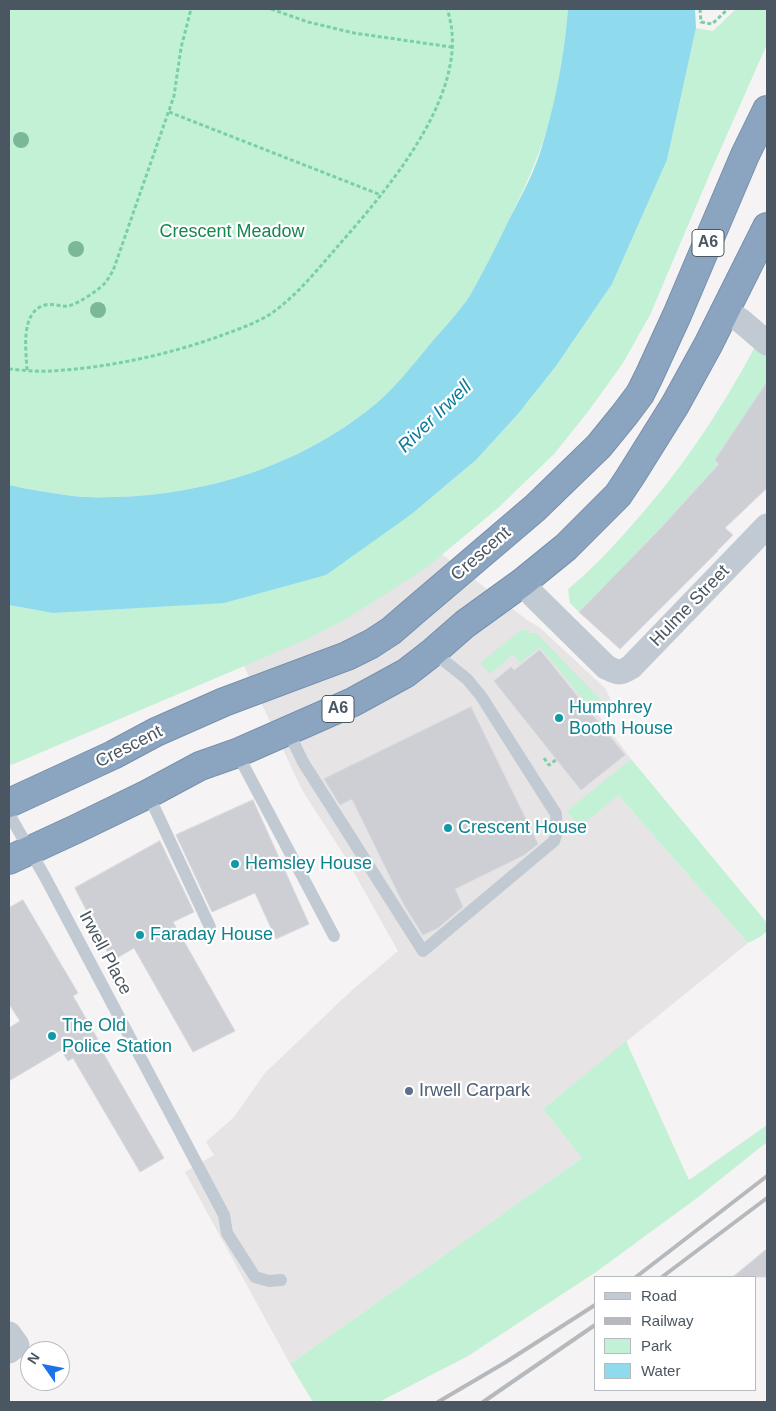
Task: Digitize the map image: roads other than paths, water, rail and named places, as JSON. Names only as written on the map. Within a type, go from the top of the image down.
[{"type":"highway","name":"Crescent","points":[[9,803],[114,756],[164,728],[224,702],[347,656],[372,644],[406,618],[535,508],[599,446],[640,394],[665,341],[748,148],[767,110]]},
{"type":"highway","name":"A6","points":[[19,855],[148,794],[200,766],[237,753],[353,702],[406,674],[465,624],[523,582],[575,540],[618,495],[630,477],[674,405],[726,312],[767,227]]},
{"type":"street","points":[[726,312],[740,320],[767,343]]},
{"type":"street","name":"Hulme Street","points":[[523,582],[533,595],[606,667],[616,672],[624,671],[631,667],[767,526]]},
{"type":"street","points":[[9,1334],[17,1345],[9,1351]]},
{"type":"lane","points":[[288,731],[303,762],[422,951],[554,841],[557,832],[556,814],[481,696],[467,679],[433,652]]},
{"type":"lane","points":[[237,753],[334,936]]},
{"type":"lane","points":[[148,794],[210,927]]},
{"type":"lane","name":"Irwell Place","points":[[9,814],[19,855],[44,877],[224,1215],[227,1234],[255,1277],[269,1281],[281,1280]]},
{"type":"water","name":"River Irwell","points":[[568,9],[695,9],[696,28],[667,160],[612,284],[556,366],[518,414],[476,460],[413,513],[326,575],[224,603],[53,613],[9,605],[9,485],[81,497],[117,497],[151,495],[217,483],[281,461],[341,430],[377,403],[409,370],[469,297],[528,183],[540,153],[554,100],[564,46]]},
{"type":"railway","points":[[637,1276],[767,1176]]},
{"type":"railway","points":[[663,1276],[767,1198]]},
{"type":"railway","points":[[438,1402],[506,1362],[594,1306]]},
{"type":"railway","points":[[483,1402],[594,1326]]},
{"type":"place","name":"Humphrey Booth House","points":[[559,718]]},
{"type":"place","name":"Crescent House","points":[[448,828]]},
{"type":"place","name":"Hemsley House","points":[[235,864]]},
{"type":"place","name":"Faraday House","points":[[140,935]]},
{"type":"place","name":"The Old Police Station","points":[[52,1036]]},
{"type":"place","name":"Irwell Carpark","points":[[409,1091]]},
{"type":"park label","name":"Crescent Meadow","points":[[232,232]]}]
